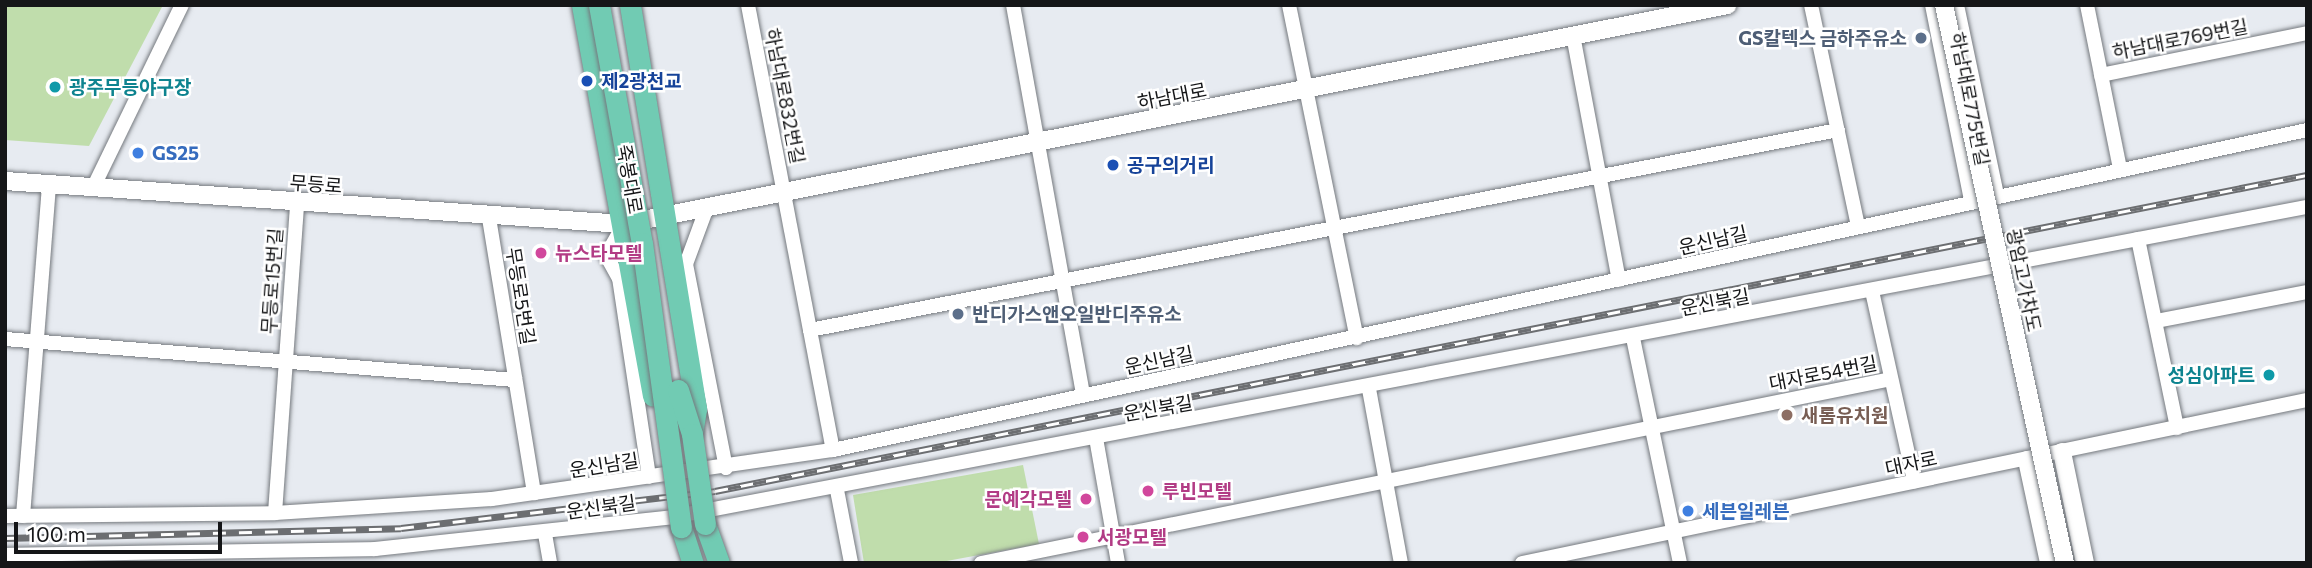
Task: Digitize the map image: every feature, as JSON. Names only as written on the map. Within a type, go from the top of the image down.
[{"type":"main road","points":[[583,5],[657,418],[668,437],[681,527],[680,563]]},
{"type":"main road","name":"죽봉대로","points":[[599,5],[668,437]]},
{"type":"main road","name":"죽봉대로","points":[[612,5],[681,413],[692,434]]},
{"type":"main road","points":[[630,5],[696,409],[692,434],[705,524],[706,563]]},
{"type":"main road","points":[[705,524],[719,563]]},
{"type":"main road","points":[[681,527],[693,563]]},
{"type":"street","points":[[93,188],[182,5]]},
{"type":"street","name":"하남대로832번길","points":[[748,5],[833,450]]},
{"type":"street","points":[[1013,5],[1065,282],[1083,395]]},
{"type":"street","points":[[1289,5],[1357,338]]},
{"type":"street","name":"하남대로","points":[[623,224],[667,219],[1728,5]]},
{"type":"street","points":[[1811,5],[1858,227]]},
{"type":"street","name":"하남대로775번길","points":[[1932,5],[1971,201]]},
{"type":"street","name":"광암고가차도","points":[[1944,5],[2065,563]]},
{"type":"street","name":"하남대로775번길","points":[[1957,5],[1997,195]]},
{"type":"street","name":"하남대로769번길","points":[[2087,5],[2120,168]]},
{"type":"street","name":"하남대로769번길","points":[[2101,75],[2307,33]]},
{"type":"street","points":[[1573,35],[1619,280]]},
{"type":"street","name":"운신남길","points":[[5,516],[275,513],[534,494],[726,468],[833,450],[1357,338],[2120,168],[2307,130]]},
{"type":"street","points":[[810,330],[1335,231],[1838,131]]},
{"type":"street","name":"무등로","points":[[5,181],[489,218],[623,224]]},
{"type":"street","points":[[23,516],[49,185]]},
{"type":"street","name":"무등로15번길","points":[[275,513],[297,204]]},
{"type":"street","name":"운신북길","points":[[5,555],[287,559],[545,534],[838,490],[1096,438],[1369,389],[2307,207]]},
{"type":"street","points":[[706,211],[686,264],[726,468]]},
{"type":"street","name":"무등로5번길","points":[[489,218],[534,494]]},
{"type":"street","points":[[623,224],[606,255],[619,278],[649,477]]},
{"type":"street","points":[[2138,239],[2177,428]]},
{"type":"street","name":"대자로54번길","points":[[1872,291],[1914,481]]},
{"type":"street","points":[[2156,321],[2307,292]]},
{"type":"street","points":[[1633,338],[1681,563]]},
{"type":"street","name":"무등로15번길","points":[[5,339],[515,380]]},
{"type":"street","name":"대자로54번길","points":[[981,563],[1255,505],[1651,429],[1891,379]]},
{"type":"street","points":[[1369,389],[1401,563]]},
{"type":"street","name":"대자로","points":[[1522,563],[2307,400]]},
{"type":"street","points":[[1096,438],[1118,563]]},
{"type":"street","points":[[2062,453],[2085,563]]},
{"type":"street","points":[[2027,460],[2049,563]]},
{"type":"street","points":[[838,490],[851,563]]},
{"type":"street","points":[[545,534],[550,563]]},
{"type":"green space","points":[[5,5],[163,5],[89,146],[5,140]]},
{"type":"green space","points":[[1023,465],[1039,544],[936,563],[864,563],[853,495]]},
{"type":"railway","points":[[5,538],[401,528],[715,491],[2307,175]]},
{"type":"place","name":"GS칼텍스 금하주유소","points":[[1921,38]]},
{"type":"place","name":"제2광천교","points":[[587,81]]},
{"type":"place","name":"광주무등야구장","points":[[55,87]]},
{"type":"place","name":"GS25","points":[[138,153]]},
{"type":"place","name":"공구의거리","points":[[1113,165]]},
{"type":"place","name":"뉴스타모텔","points":[[541,253]]},
{"type":"place","name":"반디가스앤오일반디주유소","points":[[958,314]]},
{"type":"place","name":"성심아파트","points":[[2269,375]]},
{"type":"place","name":"새롬유치원","points":[[1787,415]]},
{"type":"place","name":"루빈모텔","points":[[1148,491]]},
{"type":"place","name":"문예각모텔","points":[[1086,499]]},
{"type":"place","name":"세븐일레븐","points":[[1688,511]]},
{"type":"place","name":"서광모텔","points":[[1083,537]]}]
